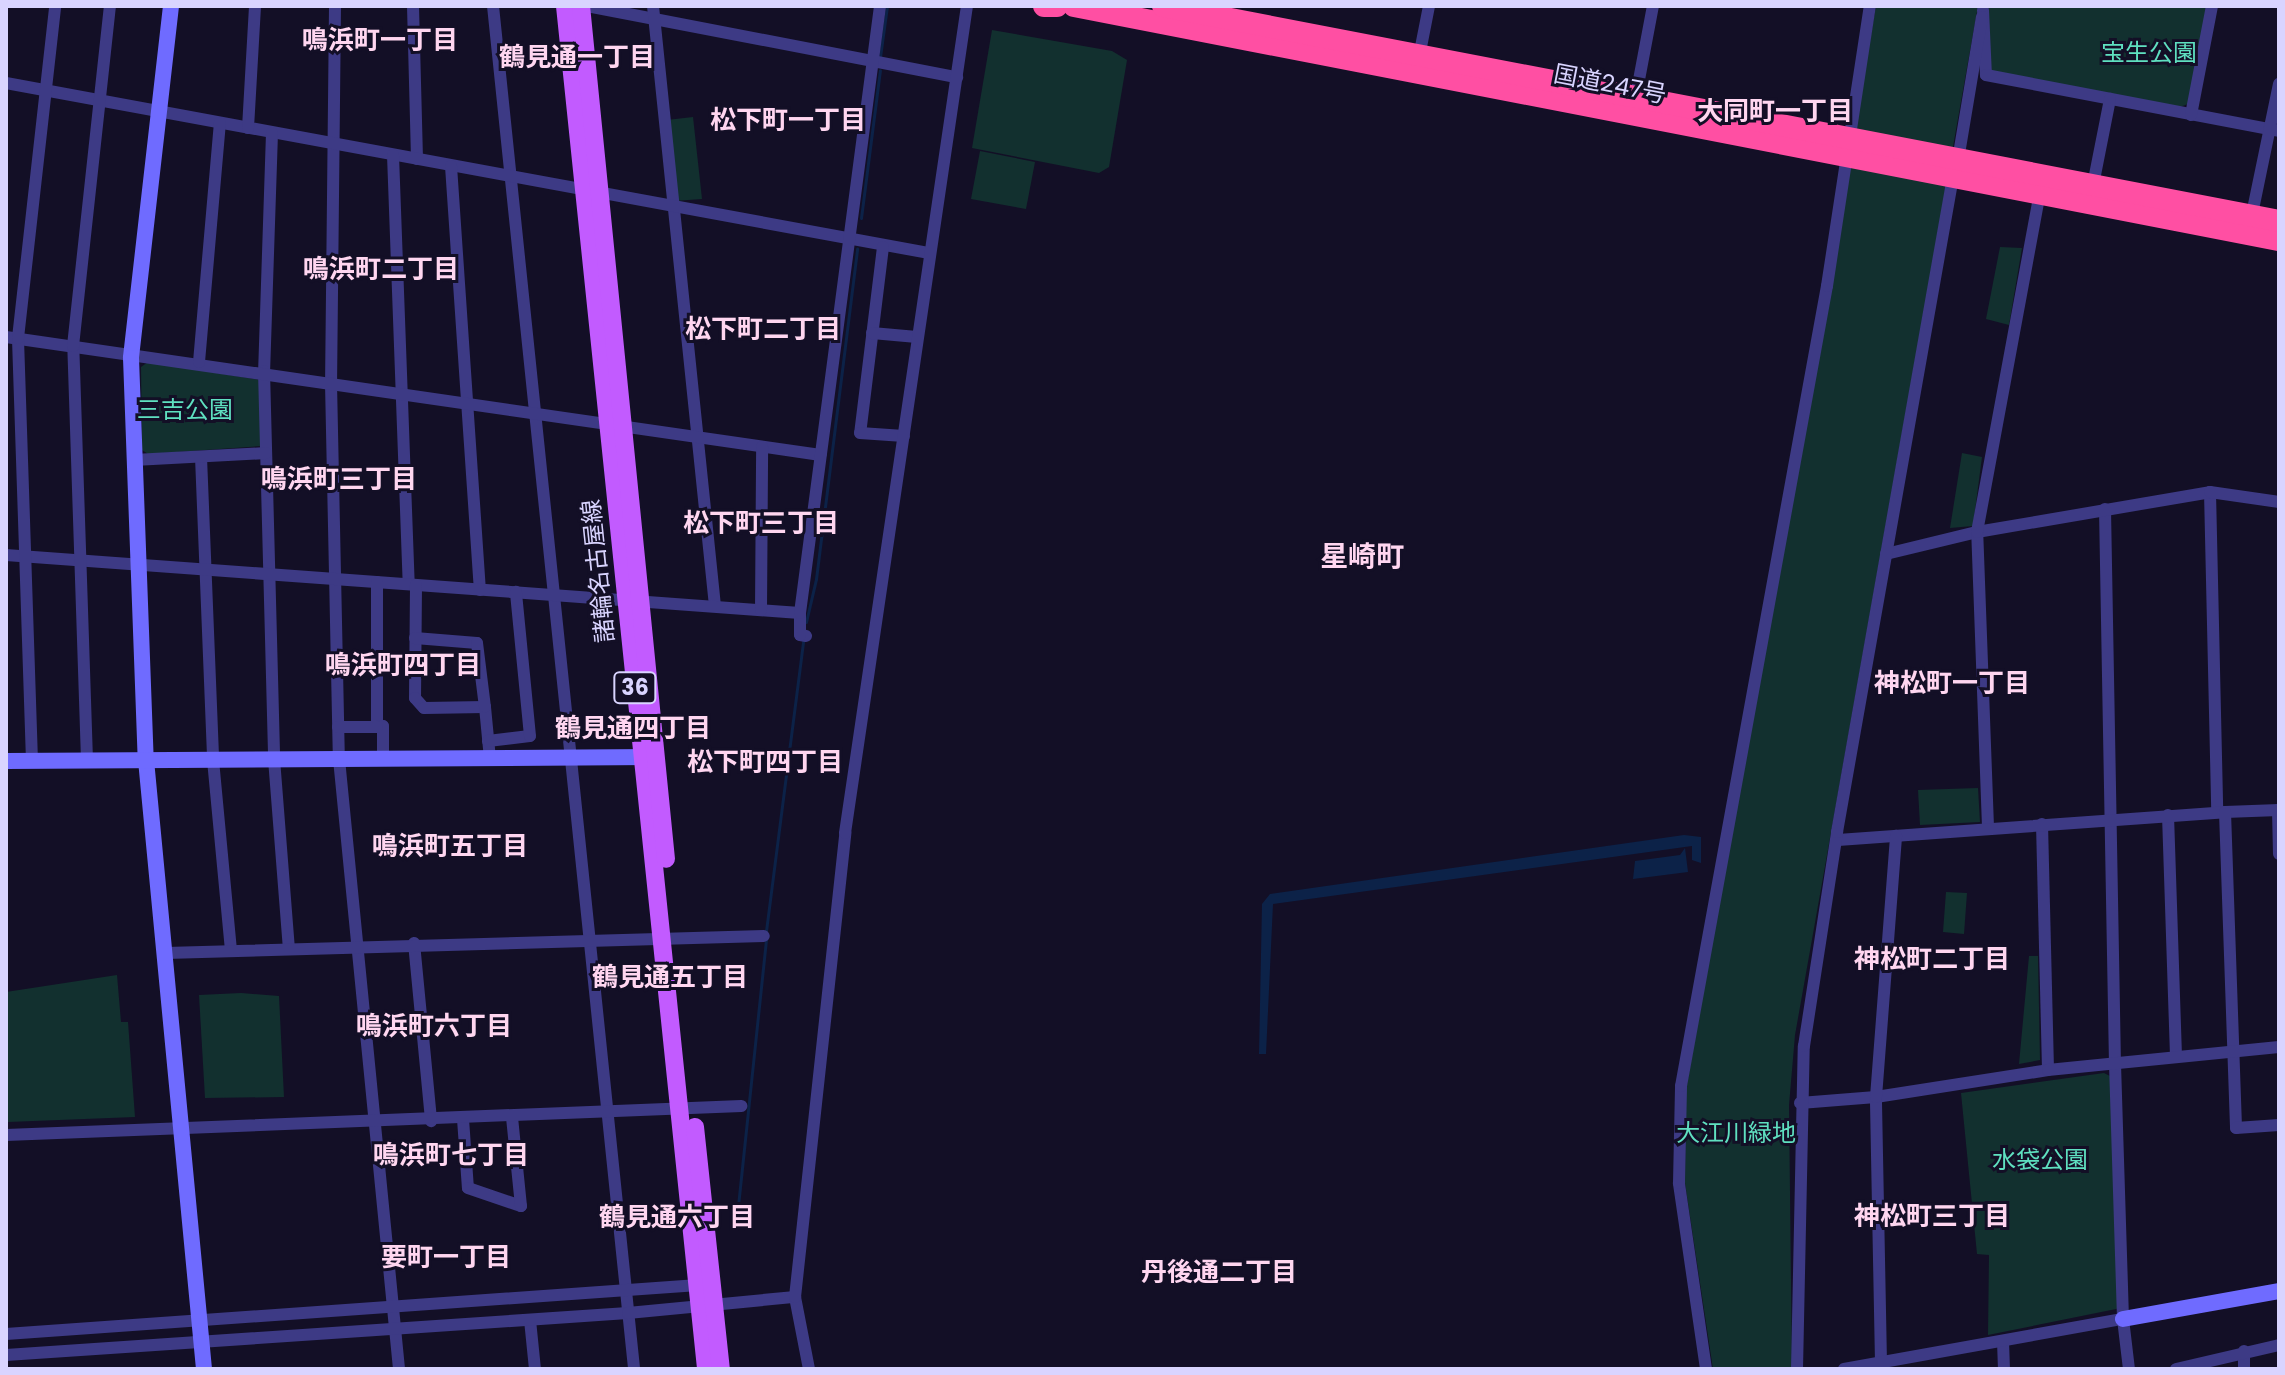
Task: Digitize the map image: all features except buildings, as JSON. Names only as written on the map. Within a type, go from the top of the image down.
[{"type":"highway","name":"国道247号","points":[[1055,6],[1256,24],[1634,107],[1956,168],[2093,185],[2250,225],[2279,240]]},
{"type":"highway","name":"国道247号","points":[[1163,6],[1419,57],[1634,107]]},
{"type":"highway","name":"国道247号","points":[[1956,168],[2040,193],[2250,225],[2279,221]]},
{"type":"main road","name":"諸輪名古屋線","points":[[565,6],[591,192],[687,1111],[707,1307],[706,1369]]},
{"type":"main road","name":"諸輪名古屋線","points":[[581,6],[591,192]]},
{"type":"main road","name":"諸輪名古屋線","points":[[687,1111],[698,1285],[707,1307],[721,1369]]},
{"type":"street","points":[[32,761],[25,556],[12,338],[55,6]]},
{"type":"street","points":[[87,760],[73,346],[110,6]]},
{"type":"street","points":[[171,6],[131,358],[146,760],[204,1369]]},
{"type":"street","points":[[248,128],[255,6]]},
{"type":"street","points":[[335,6],[331,383],[339,759],[399,1369]]},
{"type":"street","points":[[413,6],[417,159]]},
{"type":"street","points":[[493,6],[634,1369]]},
{"type":"street","points":[[587,6],[653,12],[957,77]]},
{"type":"street","points":[[804,636],[800,613],[852,241],[880,6]]},
{"type":"street","points":[[809,1369],[795,1297],[845,833],[967,6]]},
{"type":"street","points":[[1419,57],[1429,6]]},
{"type":"street","points":[[1634,107],[1652,7],[1636,6]]},
{"type":"street","points":[[1706,1369],[1679,1183],[1681,1086],[1848,147],[1870,6]]},
{"type":"street","points":[[2191,115],[2212,6]]},
{"type":"street","points":[[1983,8],[1986,75],[2275,131]]},
{"type":"street","points":[[1797,1369],[1800,1103],[1814,978],[1983,8]]},
{"type":"street","points":[[653,12],[695,438],[715,606]]},
{"type":"street","points":[[6,83],[883,247],[929,253]]},
{"type":"street","points":[[2250,225],[2275,131],[2279,84]]},
{"type":"street","points":[[2093,185],[2110,99]]},
{"type":"street","points":[[199,362],[220,123]]},
{"type":"street","points":[[272,133],[264,371],[274,759],[289,948]]},
{"type":"street","points":[[393,155],[399,394],[415,638],[415,698],[424,708],[485,707]]},
{"type":"street","points":[[451,166],[480,590]]},
{"type":"street","points":[[1988,827],[1977,532],[2040,193]]},
{"type":"street","points":[[883,247],[860,433],[904,436]]},
{"type":"street","points":[[872,333],[917,337]]},
{"type":"street","points":[[12,338],[131,358],[199,362],[264,371],[399,394],[821,455]]},
{"type":"street","points":[[761,610],[762,447]]},
{"type":"street","points":[[134,460],[266,453]]},
{"type":"street","points":[[201,457],[213,760],[231,950]]},
{"type":"street","points":[[1886,554],[1977,532],[2210,492],[2279,502]]},
{"type":"street","points":[[2210,492],[2236,1128],[2279,1125]]},
{"type":"street","points":[[2105,509],[2115,1064],[2123,1319],[2129,1369]]},
{"type":"street","points":[[6,555],[800,613]]},
{"type":"street","points":[[377,582],[377,727]]},
{"type":"street","points":[[488,741],[530,736],[516,592]]},
{"type":"street","points":[[415,638],[477,643],[490,759]]},
{"type":"street","points":[[338,727],[383,726],[383,759]]},
{"type":"street","points":[[6,761],[649,757]]},
{"type":"street","points":[[1838,840],[1988,827],[2278,810],[2279,854]]},
{"type":"street","points":[[2168,815],[2176,1056]]},
{"type":"street","points":[[2042,824],[2048,1070]]},
{"type":"street","points":[[1881,1363],[1876,1097],[1896,836]]},
{"type":"street","points":[[166,953],[414,943],[764,936]]},
{"type":"street","points":[[414,943],[431,1121]]},
{"type":"street","points":[[1800,1103],[1876,1097],[2048,1070],[2279,1047]]},
{"type":"street","points":[[6,1135],[374,1124],[741,1106]]},
{"type":"street","points":[[463,1119],[468,1188],[521,1206],[512,1117]]},
{"type":"street","points":[[6,1334],[392,1310],[698,1285]]},
{"type":"street","points":[[1844,1369],[2279,1291]]},
{"type":"street","points":[[6,1355],[628,1313],[795,1297]]},
{"type":"street","points":[[530,1320],[535,1369]]},
{"type":"street","points":[[2003,1341],[2004,1369]]},
{"type":"street","points":[[2176,1369],[2279,1345]]},
{"type":"street","points":[[2244,1351],[2244,1369]]},
{"type":"green space","name":"大江川緑地","points":[[1876,6],[1978,6],[1795,1035],[1789,1105],[1792,1369],[1713,1369],[1685,1183],[1686,1090]]},
{"type":"green space","name":"宝生公園","points":[[1988,6],[2207,6],[2188,104],[2180,107],[1989,71]]},
{"type":"green space","points":[[992,30],[1112,51],[1127,60],[1109,167],[1099,173],[972,148]]},
{"type":"green space","points":[[693,117],[702,199],[674,201],[667,120]]},
{"type":"green space","points":[[980,151],[1035,162],[1026,209],[971,199]]},
{"type":"green space","points":[[2000,247],[2022,248],[2009,325],[1986,319]]},
{"type":"green space","name":"三吉公園","points":[[148,362],[260,380],[262,446],[148,454],[142,450],[141,367]]},
{"type":"green space","points":[[1962,453],[1982,457],[1973,526],[1950,528]]},
{"type":"green space","points":[[1978,788],[1980,822],[1920,825],[1918,790]]},
{"type":"green space","points":[[1946,892],[1967,893],[1964,934],[1943,932]]},
{"type":"green space","points":[[2029,956],[2038,956],[2040,1060],[2019,1064]]},
{"type":"green space","points":[[117,975],[121,1022],[128,1022],[135,1117],[8,1122],[6,992]]},
{"type":"green space","points":[[241,993],[279,996],[284,1097],[205,1098],[199,995]]},
{"type":"green space","name":"水袋公園","points":[[2104,1073],[2110,1076],[2121,1308],[1988,1335],[1989,1255],[1977,1254],[1961,1093]]},
{"type":"water","points":[[1684,835],[1701,837],[1701,863],[1692,860],[1692,846],[1273,904],[1266,1054],[1259,1054],[1262,904],[1270,894]]},
{"type":"water","points":[[1685,848],[1688,872],[1633,879],[1635,861],[1680,855]]},
{"type":"waterway","points":[[880,57],[887,6]]},
{"type":"waterway","points":[[861,218],[880,70]]},
{"type":"waterway","points":[[806,622],[816,579],[857,249]]},
{"type":"waterway","points":[[766,931],[803,641]]},
{"type":"waterway","points":[[736,1225],[766,939]]},
{"type":"district","name":"鳴浜町一丁目","points":[[380,41]]},
{"type":"district","name":"鶴見通一丁目","points":[[577,58]]},
{"type":"district","name":"大同町一丁目","points":[[1775,112]]},
{"type":"district","name":"松下町一丁目","points":[[788,121]]},
{"type":"district","name":"鳴浜町二丁目","points":[[381,270]]},
{"type":"district","name":"松下町二丁目","points":[[763,330]]},
{"type":"district","name":"鳴浜町三丁目","points":[[339,480]]},
{"type":"district","name":"松下町三丁目","points":[[761,524]]},
{"type":"district","name":"星崎町","points":[[1362,557]]},
{"type":"district","name":"鳴浜町四丁目","points":[[403,666]]},
{"type":"district","name":"神松町一丁目","points":[[1952,684]]},
{"type":"district","name":"鶴見通四丁目","points":[[633,729]]},
{"type":"district","name":"松下町四丁目","points":[[765,763]]},
{"type":"district","name":"鳴浜町五丁目","points":[[450,847]]},
{"type":"district","name":"神松町二丁目","points":[[1932,960]]},
{"type":"district","name":"鶴見通五丁目","points":[[670,978]]},
{"type":"district","name":"鳴浜町六丁目","points":[[434,1027]]},
{"type":"district","name":"鳴浜町七丁目","points":[[451,1156]]},
{"type":"district","name":"神松町三丁目","points":[[1932,1217]]},
{"type":"district","name":"鶴見通六丁目","points":[[677,1218]]},
{"type":"district","name":"要町一丁目","points":[[446,1258]]},
{"type":"district","name":"丹後通二丁目","points":[[1219,1273]]}]
